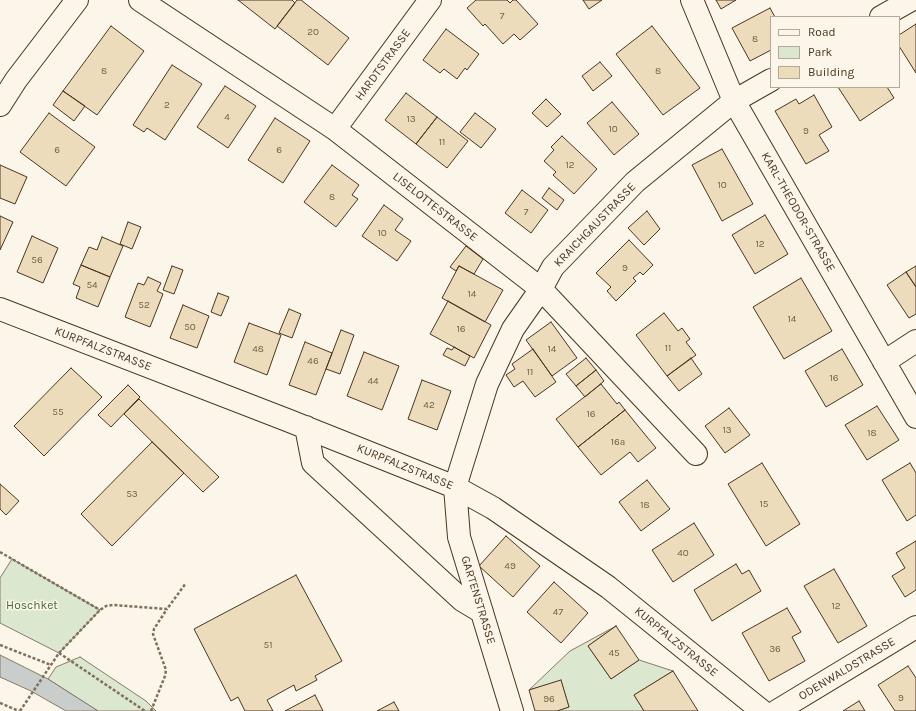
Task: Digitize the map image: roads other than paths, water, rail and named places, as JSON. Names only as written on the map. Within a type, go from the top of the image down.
[{"type":"street","points":[[0,105],[16,80],[77,0]]},
{"type":"street","name":"LISELOTTESTRASSE","points":[[140,0],[335,129],[541,289],[696,454]]},
{"type":"street","name":"HARDTSTRASSE","points":[[335,129],[430,0]]},
{"type":"street","name":"KARL-THEODOR-STRASSE","points":[[692,0],[734,100],[916,417]]},
{"type":"street","points":[[883,16],[911,0]]},
{"type":"street","name":"KRAICHGAUSTRASSE","points":[[455,487],[487,384],[513,328],[541,289],[553,267],[635,182],[734,100],[770,81]]},
{"type":"street","name":"KURPFALZSTRASSE","points":[[0,309],[455,487],[493,508],[608,587],[762,711]]},
{"type":"street","points":[[884,362],[916,341]]},
{"type":"street","points":[[306,428],[313,463],[462,600],[482,612]]},
{"type":"street","name":"GARTENSTRASSE","points":[[455,487],[459,537],[512,711]]},
{"type":"street","name":"ODENWALDSTRASSE","points":[[777,711],[916,626]]},
{"type":"park label","name":"Hoschket","points":[[32,606]]}]
